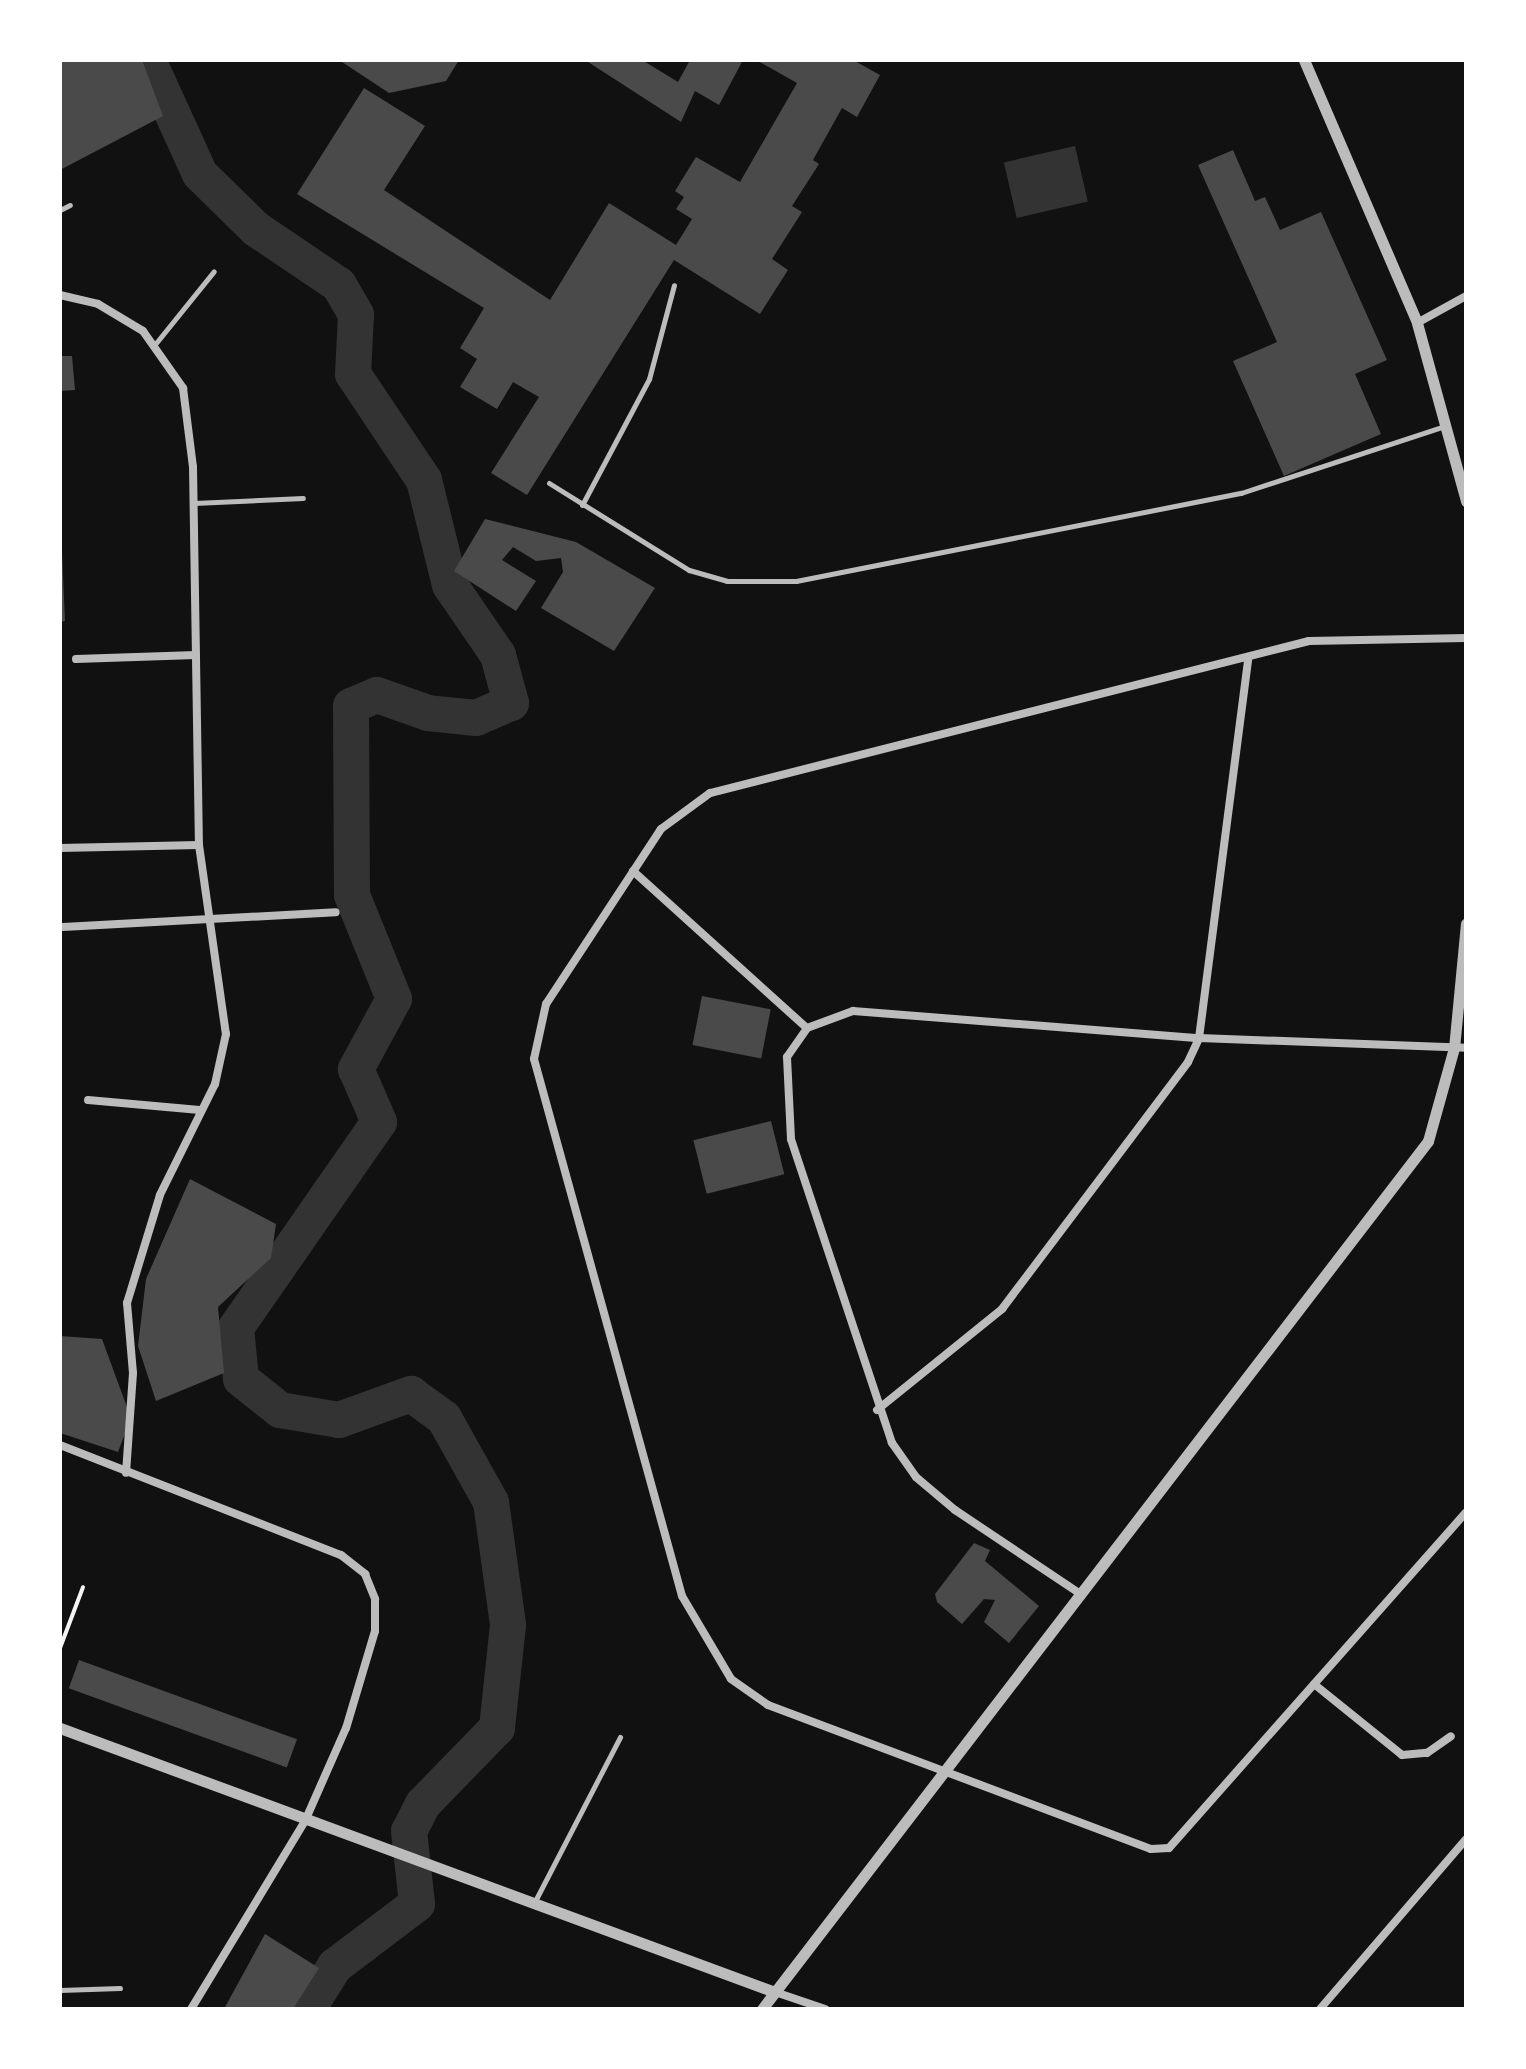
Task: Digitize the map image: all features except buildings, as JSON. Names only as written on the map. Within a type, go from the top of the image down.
[{"type":"street","points":[[1304,60],[1417,323],[1449,424],[1466,501]]},
{"type":"street","points":[[60,295],[98,304],[156,343],[183,388],[193,503],[199,845],[226,1034],[200,1110],[160,1195],[127,1303],[133,1373],[126,1473]]},
{"type":"street","points":[[1417,323],[1466,296]]},
{"type":"street","points":[[1466,638],[1309,641],[1248,659],[710,793],[661,829],[633,871],[546,1004],[534,1059],[682,1596],[731,1679],[768,1705],[942,1774],[1161,1850],[1184,1837],[1466,1512]]},
{"type":"street","points":[[76,659],[196,655]]},
{"type":"street","points":[[877,1410],[1002,1309],[1173,1086],[1199,1038],[1248,659]]},
{"type":"street","points":[[60,848],[199,845]]},
{"type":"street","points":[[633,871],[807,1028]]},
{"type":"street","points":[[63,927],[336,912]]},
{"type":"street","points":[[762,2009],[1422,1151],[1443,1105],[1460,1048],[1466,924]]},
{"type":"street","points":[[1082,1595],[916,1477],[877,1410],[791,1139],[787,1057],[807,1028],[853,1011],[1199,1038],[1460,1048]]},
{"type":"street","points":[[88,1100],[200,1110]]},
{"type":"street","points":[[60,1445],[341,1555],[365,1574],[375,1599],[375,1631],[346,1728],[305,1821],[191,2009]]},
{"type":"street","points":[[1314,1684],[1402,1755],[1427,1753],[1451,1736]]},
{"type":"street","points":[[60,1728],[396,1855],[820,2008]]},
{"type":"street","points":[[1320,2009],[1466,1839]]},
{"type":"lane","points":[[60,210],[70,205]]},
{"type":"lane","points":[[156,343],[214,271]]},
{"type":"lane","points":[[582,505],[649,379],[674,285]]},
{"type":"lane","points":[[549,483],[689,570],[727,581],[796,581],[1241,493],[1449,424]]},
{"type":"lane","points":[[193,503],[303,498]]},
{"type":"lane","points":[[534,1904],[620,1737]]},
{"type":"lane","points":[[60,1990],[120,1988]]},
{"type":"path","points":[[60,1648],[83,1587]]},
{"type":"shaded area","points":[[1075,146],[1088,202],[1017,218],[1004,162]]},
{"type":"waterway","points":[[148,60],[200,174],[256,229],[339,285],[356,315],[353,374],[424,480],[450,585],[498,655],[511,703],[476,718],[428,713],[377,695],[351,706],[352,895],[394,999],[356,1069],[379,1122],[236,1328],[241,1379],[280,1410],[339,1420],[411,1394],[444,1418],[491,1502],[508,1625],[497,1728],[423,1804],[409,1831],[417,1904],[335,1966],[308,2009]]}]
